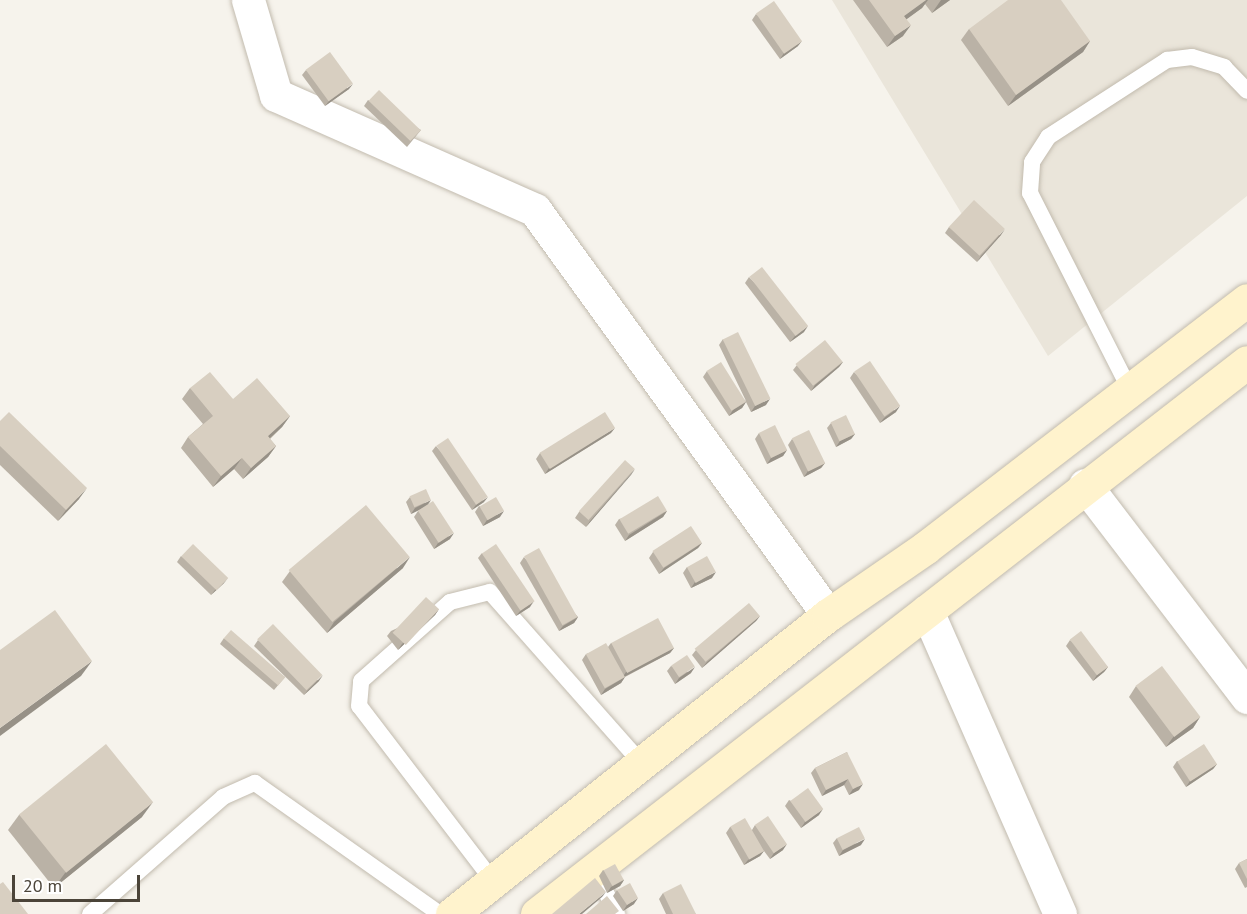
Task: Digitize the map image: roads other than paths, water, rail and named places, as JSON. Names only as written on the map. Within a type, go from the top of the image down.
[{"type":"main road","points":[[452,914],[644,766],[828,615],[1247,300]]},
{"type":"main road","points":[[537,914],[927,611],[1085,485],[1242,373]]},
{"type":"street","points":[[248,0],[276,95],[535,210],[828,615]]},
{"type":"street","points":[[1085,485],[1247,697]]},
{"type":"street","points":[[927,611],[1060,914]]},
{"type":"lane","points":[[1130,390],[1030,193],[1032,162],[1048,137],[1167,60],[1192,57],[1224,67],[1247,91]]},
{"type":"lane","points":[[494,881],[359,706],[361,681],[450,602],[490,592],[644,766]]},
{"type":"lane","points":[[90,914],[223,797],[255,783],[440,914]]},
{"type":"lane","points":[[594,869],[616,914]]}]
